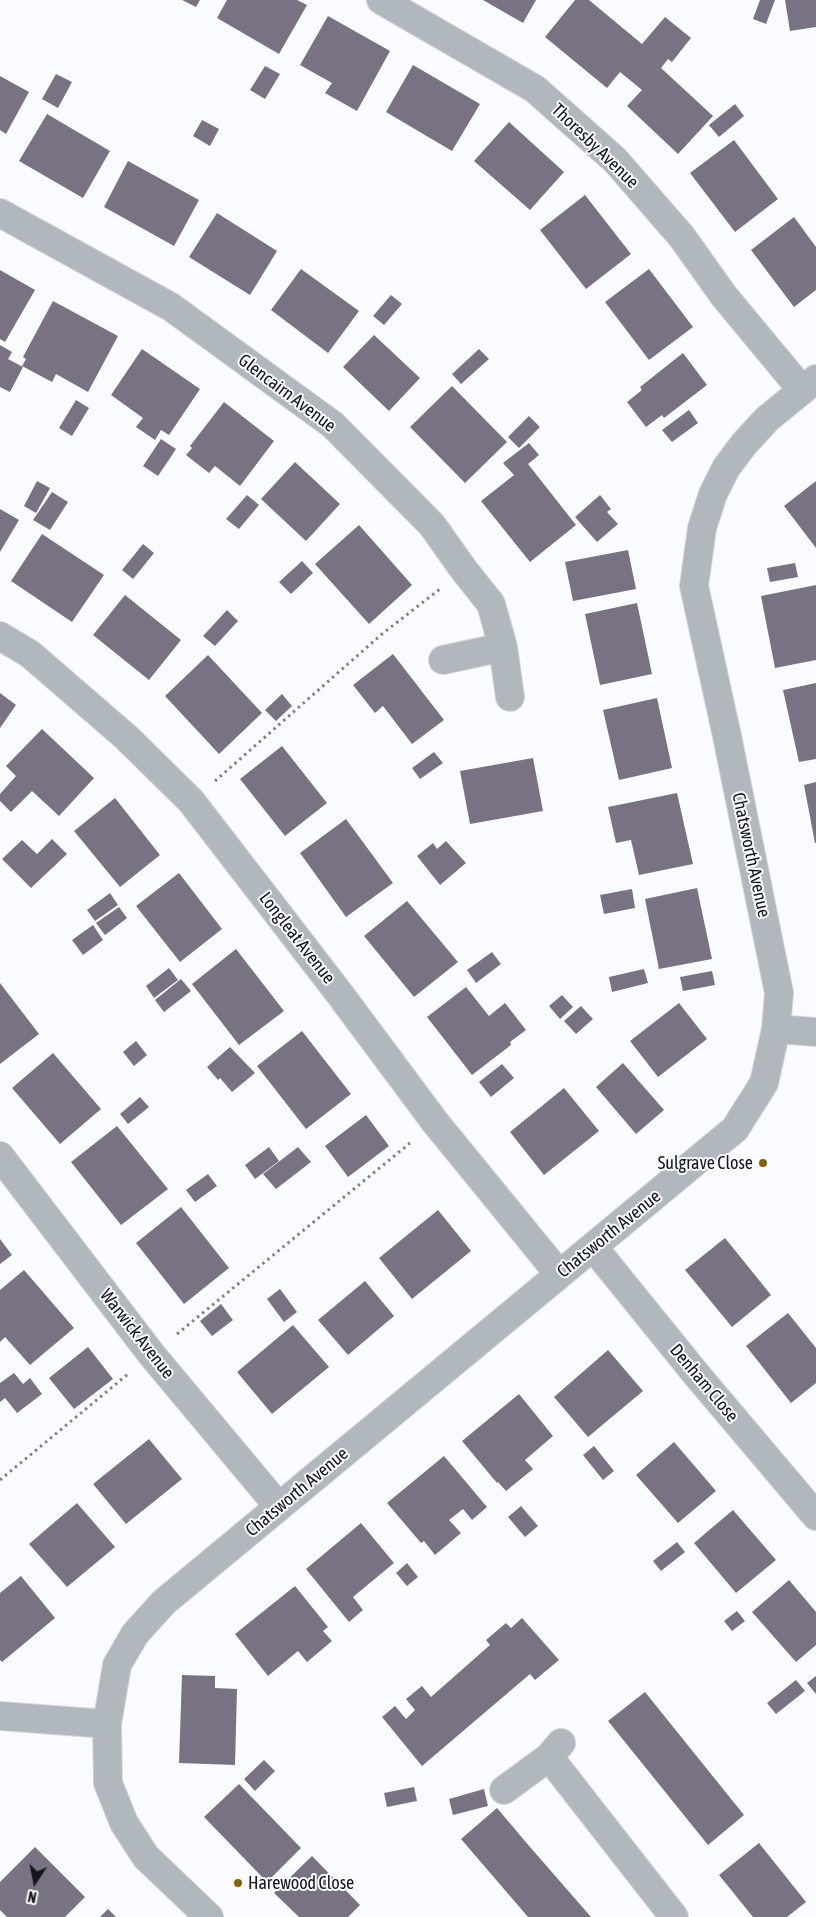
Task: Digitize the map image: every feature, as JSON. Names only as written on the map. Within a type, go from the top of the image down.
[{"type":"street","name":"Thoresby Avenue","points":[[381,0],[535,89],[615,160],[682,237],[724,296],[809,385]]},
{"type":"street","name":"Glencairn Avenue","points":[[0,213],[171,307],[333,425],[432,525],[491,604],[503,647],[510,696]]},
{"type":"street","name":"Chatsworth Avenue","points":[[209,1917],[146,1857],[124,1823],[108,1783],[106,1724],[117,1665],[135,1634],[164,1602],[559,1274],[594,1248],[735,1129],[764,1083],[776,1029],[779,993],[727,736],[694,586],[702,528],[713,494],[726,468],[744,444],[767,419],[809,385]]},
{"type":"street","name":"Longleat Avenue","points":[[0,636],[30,654],[126,737],[191,801],[340,993],[436,1122],[559,1274]]},
{"type":"street","points":[[443,660],[503,647]]},
{"type":"street","points":[[776,1029],[816,1032]]},
{"type":"street","name":"Warwick Avenue","points":[[0,1156],[152,1355],[279,1507]]},
{"type":"street","name":"Denham Close","points":[[594,1248],[696,1374],[816,1516]]},
{"type":"street","points":[[0,1716],[106,1724]]},
{"type":"street","points":[[504,1790],[555,1750],[674,1917]]},
{"type":"path","points":[[191,801],[248,754],[382,634],[464,570]]},
{"type":"path","points":[[0,1480],[436,1122]]},
{"type":"building","points":[[182,0],[200,0],[196,7]]},
{"type":"building","points":[[227,0],[297,0],[307,5],[279,54],[217,18]]},
{"type":"building","points":[[483,0],[536,0],[523,23]]},
{"type":"building","points":[[575,0],[589,0],[642,44],[665,17],[691,38],[672,62],[668,59],[661,68],[713,116],[678,154],[627,106],[642,90],[620,72],[607,88],[545,37]]},
{"type":"building","points":[[760,0],[775,0],[766,24],[753,19]]},
{"type":"building","points":[[785,0],[816,0],[816,27],[790,31]]},
{"type":"building","points":[[328,16],[390,51],[357,111],[325,93],[332,83],[300,65]]},
{"type":"building","points":[[413,65],[480,104],[452,151],[386,112]]},
{"type":"building","points":[[265,66],[280,74],[265,99],[250,90]]},
{"type":"building","points":[[56,74],[72,82],[58,108],[42,99]]},
{"type":"building","points":[[0,76],[29,92],[6,134],[0,130]]},
{"type":"building","points":[[735,104],[744,116],[719,137],[709,125]]},
{"type":"building","points":[[47,114],[110,151],[83,198],[19,161]]},
{"type":"building","points":[[202,120],[219,129],[210,146],[193,136]]},
{"type":"building","points":[[509,122],[564,172],[530,210],[474,161]]},
{"type":"building","points":[[734,140],[778,199],[735,232],[690,173]]},
{"type":"building","points":[[128,161],[199,200],[174,246],[104,207]]},
{"type":"building","points":[[585,195],[631,254],[586,289],[540,230]]},
{"type":"building","points":[[217,213],[277,251],[250,295],[189,257]]},
{"type":"building","points":[[794,217],[816,247],[816,290],[794,307],[751,250]]},
{"type":"building","points":[[301,269],[359,311],[328,353],[271,310]]},
{"type":"building","points":[[649,269],[693,327],[649,360],[605,302]]},
{"type":"building","points":[[0,270],[35,290],[5,342],[0,339]]},
{"type":"building","points":[[391,295],[402,304],[384,325],[373,316]]},
{"type":"building","points":[[53,301],[118,336],[88,392],[56,374],[52,382],[22,366],[26,359],[23,357]]},
{"type":"building","points":[[374,335],[420,378],[389,411],[343,367]]},
{"type":"building","points":[[0,345],[12,352],[8,359],[23,367],[10,392],[0,387]]},
{"type":"building","points":[[142,349],[200,389],[169,435],[161,430],[155,440],[136,427],[143,418],[111,395]]},
{"type":"building","points":[[479,349],[489,359],[461,384],[452,374]]},
{"type":"building","points":[[683,353],[707,385],[664,418],[662,415],[646,427],[627,402],[642,390],[640,387]]},
{"type":"building","points":[[452,386],[507,442],[465,483],[410,427]]},
{"type":"building","points":[[76,400],[89,408],[72,436],[59,428]]},
{"type":"building","points":[[224,402],[274,441],[240,486],[215,466],[209,473],[186,455],[192,448],[190,446]]},
{"type":"building","points":[[689,410],[698,423],[672,442],[662,430]]},
{"type":"building","points":[[529,416],[540,427],[519,448],[508,437]]},
{"type":"building","points":[[161,439],[176,449],[158,476],[143,466]]},
{"type":"building","points":[[529,443],[539,455],[528,464],[576,525],[530,562],[481,501],[514,475],[503,463]]},
{"type":"building","points":[[295,462],[340,504],[306,541],[261,499]]},
{"type":"building","points":[[37,481],[50,488],[36,513],[24,506]]},
{"type":"building","points":[[816,481],[816,548],[784,506]]},
{"type":"building","points":[[52,492],[68,502],[50,530],[33,520]]},
{"type":"building","points":[[247,495],[259,505],[239,529],[226,519]]},
{"type":"building","points":[[600,495],[611,509],[607,512],[618,524],[597,542],[575,517]]},
{"type":"building","points":[[0,509],[19,520],[0,552]]},
{"type":"building","points":[[359,525],[412,585],[369,624],[315,564]]},
{"type":"building","points":[[42,534],[104,575],[72,622],[11,581]]},
{"type":"building","points":[[143,544],[154,553],[133,579],[122,570]]},
{"type":"building","points":[[628,550],[636,589],[573,601],[565,562]]},
{"type":"building","points":[[302,561],[313,573],[291,594],[279,582]]},
{"type":"building","points":[[795,563],[798,577],[770,582],[767,568]]},
{"type":"building","points":[[816,585],[816,660],[775,668],[761,596]]},
{"type":"building","points":[[125,595],[181,640],[149,680],[93,635]]},
{"type":"building","points":[[637,603],[652,674],[600,685],[585,614]]},
{"type":"building","points":[[227,610],[238,621],[215,646],[203,636]]},
{"type":"building","points":[[393,654],[444,720],[412,744],[383,706],[375,713],[353,685]]},
{"type":"building","points":[[208,655],[262,713],[219,754],[165,696]]},
{"type":"building","points":[[816,683],[816,759],[799,762],[783,690]]},
{"type":"building","points":[[0,693],[16,705],[0,728]]},
{"type":"building","points":[[282,694],[292,706],[276,721],[265,710]]},
{"type":"building","points":[[657,698],[672,768],[619,780],[603,710]]},
{"type":"building","points":[[42,729],[94,778],[59,816],[32,791],[11,812],[0,801],[0,794],[16,776],[6,766]]},
{"type":"building","points":[[282,746],[327,803],[285,836],[240,779]]},
{"type":"building","points":[[434,752],[443,763],[420,779],[412,768]]},
{"type":"building","points":[[533,758],[543,811],[470,824],[460,771]]},
{"type":"building","points":[[816,782],[816,843],[815,843],[804,785]]},
{"type":"building","points":[[677,793],[693,864],[639,875],[631,840],[616,843],[608,807]]},
{"type":"building","points":[[115,798],[160,855],[120,887],[74,831]]},
{"type":"building","points":[[346,819],[393,883],[346,917],[300,853]]},
{"type":"building","points":[[52,839],[67,854],[31,888],[2,859],[22,840],[37,854]]},
{"type":"building","points":[[446,841],[466,863],[440,885],[417,856],[433,843],[437,849]]},
{"type":"building","points":[[179,873],[222,929],[180,962],[136,906]]},
{"type":"building","points":[[697,888],[712,959],[659,969],[645,899]]},
{"type":"building","points":[[632,889],[635,908],[604,914],[600,895]]},
{"type":"building","points":[[110,893],[118,905],[95,921],[87,910]]},
{"type":"building","points":[[407,901],[458,962],[414,997],[364,936]]},
{"type":"building","points":[[119,907],[127,918],[105,935],[96,923]]},
{"type":"building","points":[[93,925],[103,940],[83,955],[72,940]]},
{"type":"building","points":[[236,949],[284,1011],[239,1045],[192,984]]},
{"type":"building","points":[[492,952],[501,964],[476,983],[467,970]]},
{"type":"building","points":[[169,968],[178,980],[154,998],[146,986]]},
{"type":"building","points":[[644,969],[648,983],[612,992],[609,977]]},
{"type":"building","points":[[712,971],[715,985],[683,991],[680,977]]},
{"type":"building","points":[[181,979],[191,991],[164,1012],[155,1000]]},
{"type":"building","points":[[0,983],[39,1034],[0,1064]]},
{"type":"building","points":[[466,987],[489,1016],[505,1003],[526,1030],[510,1042],[511,1045],[472,1075],[427,1017]]},
{"type":"building","points":[[562,995],[573,1007],[560,1019],[549,1006]]},
{"type":"building","points":[[679,1003],[707,1039],[658,1077],[630,1041]]},
{"type":"building","points":[[581,1006],[593,1019],[576,1034],[564,1021]]},
{"type":"building","points":[[302,1031],[351,1094],[306,1129],[257,1066]]},
{"type":"building","points":[[136,1041],[147,1055],[134,1066],[123,1052]]},
{"type":"building","points":[[230,1047],[255,1073],[232,1092],[207,1067]]},
{"type":"building","points":[[53,1053],[101,1109],[60,1144],[12,1088]]},
{"type":"building","points":[[623,1063],[664,1110],[636,1134],[596,1087]]},
{"type":"building","points":[[502,1064],[514,1078],[491,1097],[479,1082]]},
{"type":"building","points":[[564,1088],[599,1131],[544,1175],[510,1132]]},
{"type":"building","points":[[140,1097],[149,1107],[128,1124],[120,1114]]},
{"type":"building","points":[[366,1115],[389,1146],[348,1177],[325,1146]]},
{"type":"building","points":[[117,1126],[168,1189],[121,1225],[71,1162]]},
{"type":"building","points":[[269,1147],[279,1161],[255,1179],[245,1165]]},
{"type":"building","points":[[298,1147],[311,1162],[276,1189],[263,1174]]},
{"type":"building","points":[[208,1174],[217,1186],[195,1202],[186,1190]]},
{"type":"building","points":[[181,1207],[229,1268],[184,1304],[136,1243]]},
{"type":"building","points":[[438,1210],[471,1251],[412,1299],[379,1258]]},
{"type":"building","points":[[725,1238],[771,1295],[732,1327],[685,1270]]},
{"type":"building","points":[[0,1239],[12,1255],[0,1264]]},
{"type":"building","points":[[24,1270],[74,1328],[30,1365],[5,1337],[0,1342],[0,1290]]},
{"type":"building","points":[[365,1281],[394,1316],[348,1355],[318,1320]]},
{"type":"building","points":[[280,1289],[297,1312],[284,1322],[267,1299]]},
{"type":"building","points":[[221,1304],[233,1320],[212,1336],[200,1321]]},
{"type":"building","points":[[788,1313],[816,1348],[816,1383],[791,1403],[746,1346]]},
{"type":"building","points":[[293,1325],[329,1367],[272,1414],[237,1372]]},
{"type":"building","points":[[88,1347],[113,1379],[74,1409],[49,1378]]},
{"type":"building","points":[[608,1350],[643,1391],[588,1437],[554,1397]]},
{"type":"building","points":[[14,1373],[23,1384],[30,1378],[42,1394],[17,1413],[5,1398],[0,1402],[0,1383]]},
{"type":"building","points":[[519,1394],[553,1436],[525,1460],[533,1469],[506,1491],[462,1441]]},
{"type":"building","points":[[149,1439],[182,1479],[126,1524],[93,1484]]},
{"type":"building","points":[[674,1442],[716,1491],[678,1523],[636,1475]]},
{"type":"building","points":[[594,1446],[614,1471],[603,1480],[583,1455]]},
{"type":"building","points":[[444,1456],[487,1507],[472,1520],[463,1509],[449,1520],[461,1533],[435,1555],[424,1541],[421,1543],[387,1503]]},
{"type":"building","points":[[77,1503],[115,1547],[67,1587],[29,1544]]},
{"type":"building","points":[[521,1506],[538,1526],[525,1537],[508,1517]]},
{"type":"building","points":[[733,1510],[776,1560],[736,1593],[694,1543]]},
{"type":"building","points":[[361,1523],[394,1563],[353,1597],[363,1610],[349,1622],[306,1569]]},
{"type":"building","points":[[677,1542],[685,1552],[661,1571],[653,1561]]},
{"type":"building","points":[[407,1563],[418,1577],[407,1586],[396,1573]]},
{"type":"building","points":[[21,1576],[55,1618],[2,1662],[0,1660],[0,1593]]},
{"type":"building","points":[[789,1580],[816,1612],[816,1645],[796,1662],[752,1612]]},
{"type":"building","points":[[295,1586],[328,1627],[323,1631],[332,1641],[307,1662],[298,1651],[268,1676],[235,1634]]},
{"type":"building","points":[[737,1611],[745,1621],[732,1631],[724,1621]]},
{"type":"building","points":[[522,1618],[559,1660],[535,1680],[530,1674],[422,1766],[382,1717],[395,1706],[406,1719],[415,1710],[406,1699],[422,1686],[431,1697],[490,1645],[486,1640],[506,1623],[511,1628]]},
{"type":"building","points":[[182,1675],[215,1676],[215,1688],[237,1689],[235,1765],[179,1763]]},
{"type":"building","points":[[816,1676],[816,1694],[807,1683]]},
{"type":"building","points":[[796,1680],[805,1691],[776,1714],[767,1703]]},
{"type":"building","points":[[645,1692],[744,1815],[708,1845],[608,1721]]},
{"type":"building","points":[[264,1760],[275,1771],[255,1791],[244,1779]]},
{"type":"building","points":[[239,1784],[301,1848],[267,1882],[204,1817]]},
{"type":"building","points":[[414,1787],[417,1801],[387,1807],[384,1793]]},
{"type":"building","points":[[484,1789],[488,1806],[453,1815],[449,1799]]},
{"type":"building","points":[[497,1808],[591,1917],[528,1917],[461,1839]]},
{"type":"building","points":[[759,1843],[806,1902],[787,1917],[753,1917],[719,1875]]},
{"type":"building","points":[[35,1847],[85,1897],[65,1917],[7,1917],[0,1910],[0,1882]]},
{"type":"building","points":[[312,1856],[360,1905],[348,1917],[299,1917],[274,1893]]},
{"type":"building","points":[[108,1909],[116,1917],[100,1917]]},
{"type":"place","name":"Sulgrave Close","points":[[763,1163]]},
{"type":"place","name":"Harewood Close","points":[[238,1883]]}]
